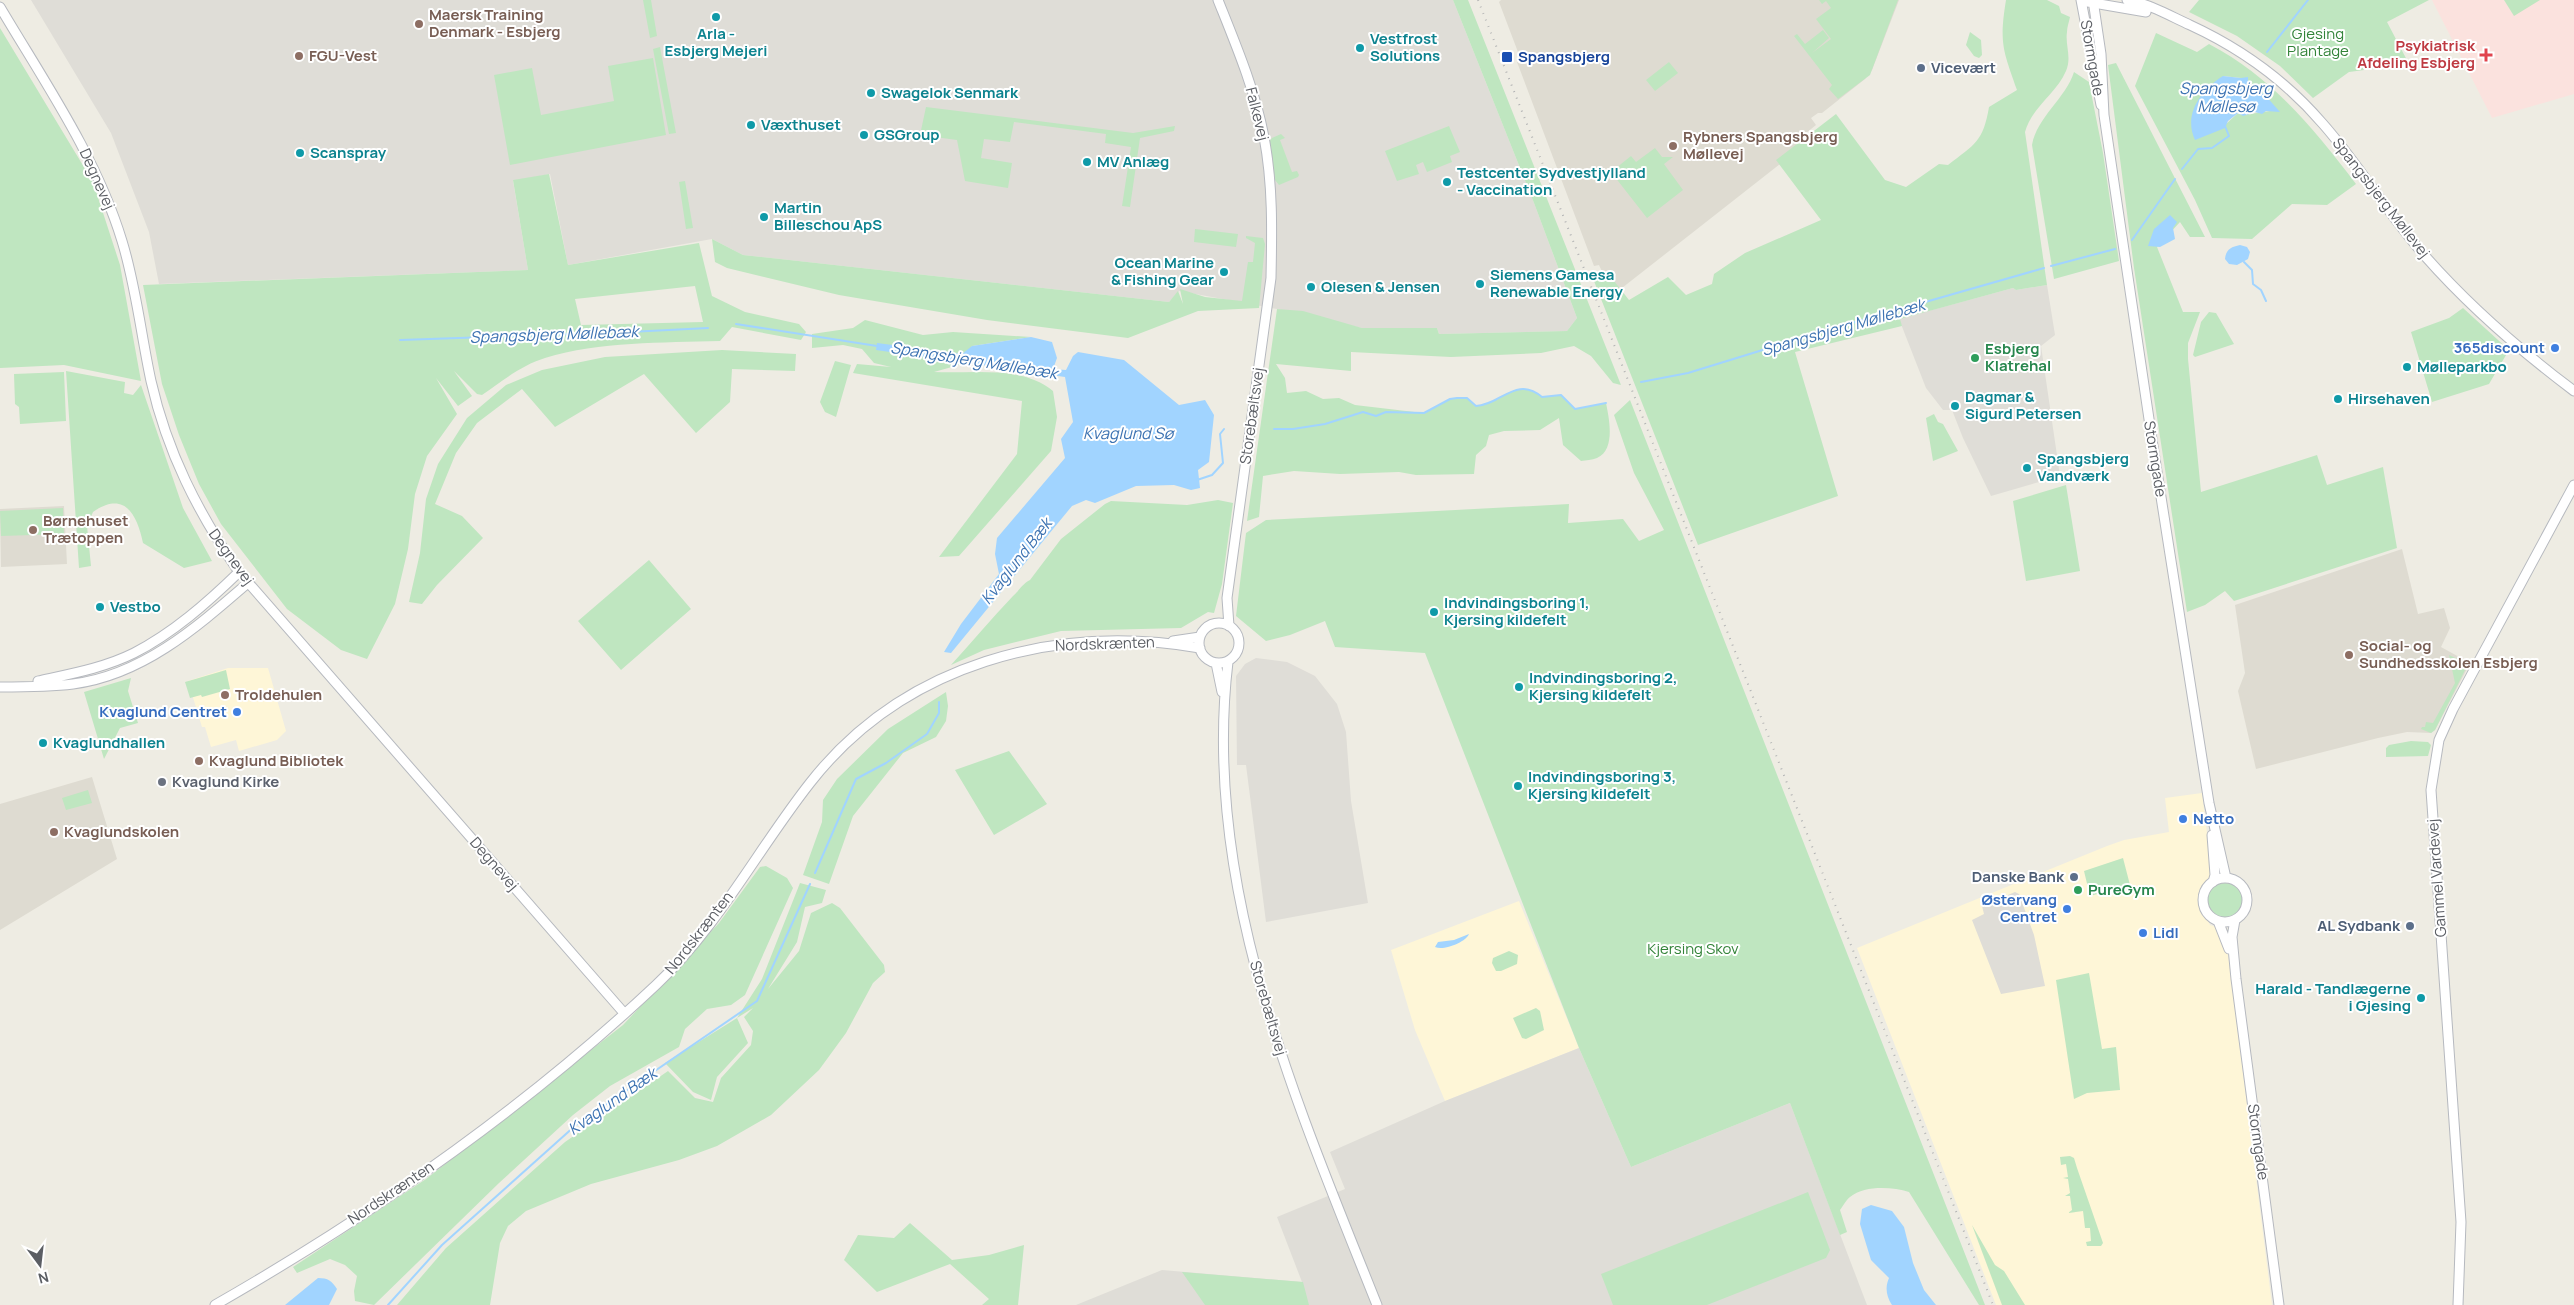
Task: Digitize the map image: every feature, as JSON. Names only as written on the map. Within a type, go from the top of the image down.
[{"type":"street","name":"Falkevej","points":[[1218,0],[1250,82],[1261,122],[1270,181],[1272,233]]},
{"type":"street","name":"Spangsbjerg Møllevej","points":[[2127,0],[2163,12],[2225,42],[2259,65],[2289,91],[2322,123],[2425,256],[2512,340],[2574,391]]},
{"type":"street","name":"Spangsbjerg Møllevej","points":[[2088,1],[2129,8],[2178,20]]},
{"type":"street","name":"Stormgade","points":[[2088,1],[2099,37],[2104,115],[2152,436],[2210,803],[2226,878]]},
{"type":"street","name":"Stormgade","points":[[2088,1],[2098,93],[2104,115]]},
{"type":"street","name":"Degnevej","points":[[0,7],[79,139],[102,186],[123,242],[152,384],[173,454],[192,498],[211,531],[239,572],[624,1013]]},
{"type":"street","name":"Storebæltsvej","points":[[1217,624],[1226,598],[1271,278],[1272,233]]},
{"type":"street","name":"Gammel Vardevej","points":[[2458,1305],[2461,1222],[2431,790],[2433,768],[2439,740],[2453,709],[2574,485]]},
{"type":"street","points":[[16,686],[82,672],[133,654],[172,630],[239,572]]},
{"type":"street","points":[[0,687],[72,684],[113,674],[140,663],[192,630],[249,582]]},
{"type":"street","name":"Storebæltsvej","points":[[1226,598],[1229,626]]},
{"type":"street","points":[[1217,624],[1229,626],[1234,630],[1239,641],[1236,654],[1228,662],[1216,663],[1206,658],[1200,648],[1200,637],[1207,628],[1217,624]]},
{"type":"street","name":"Nordskrænten","points":[[1163,643],[1200,637]]},
{"type":"street","name":"Nordskrænten","points":[[215,1305],[283,1266],[408,1184],[526,1095],[624,1013],[689,950],[798,798],[826,764],[858,732],[883,712],[944,676],[1007,654],[1079,642],[1163,643],[1200,648]]},
{"type":"street","name":"Storebæltsvej","points":[[1228,662],[1223,696],[1225,783],[1232,849],[1241,904],[1265,1003],[1303,1116],[1377,1305]]},
{"type":"street","name":"Storebæltsvej","points":[[1216,663],[1223,696]]},
{"type":"street","name":"Stormgade","points":[[2210,803],[2215,875],[2213,882]]},
{"type":"street","points":[[2226,878],[2242,886],[2247,899],[2244,912],[2228,923],[2218,921],[2208,915],[2204,904],[2206,890],[2213,882],[2226,878]]},
{"type":"street","name":"Stormgade","points":[[2235,920],[2232,937],[2236,979],[2279,1305]]},
{"type":"street","name":"Stormgade","points":[[2218,921],[2228,947],[2236,979]]},
{"type":"shaded area","points":[[31,0],[1453,0],[1534,203],[1577,318],[1567,331],[1439,334],[1437,328],[1362,328],[1277,309],[1179,291],[1169,302],[743,255],[712,239],[568,265],[550,174],[513,181],[528,270],[159,284],[149,232],[111,133]]},
{"type":"shaded area","name":"Rybners Spangsbjerg Møllevej","points":[[1501,0],[1899,0],[1872,70],[1865,79],[1822,113],[1818,113],[1811,118],[1816,125],[1795,142],[1798,150],[1613,295],[1599,265],[1594,266],[1517,62],[1521,60],[1499,2]]},
{"type":"shaded area","points":[[2432,0],[2574,0],[2574,94],[2492,118]]},
{"type":"shaded area","points":[[2047,285],[2055,335],[2041,346],[2060,476],[1991,496],[1963,438],[1952,410],[1943,410],[1926,388],[1899,319],[2013,288],[2016,290]]},
{"type":"shaded area","name":"Børnehuset Trætoppen","points":[[64,506],[67,564],[1,567],[0,509]]},
{"type":"shaded area","name":"Social- og Sundhedsskolen Esbjerg","points":[[2402,549],[2418,614],[2444,608],[2450,628],[2441,647],[2470,663],[2435,730],[2431,733],[2407,732],[2378,738],[2256,769],[2238,691],[2245,673],[2235,605]]},
{"type":"shaded area","points":[[1256,658],[1287,662],[1315,676],[1337,704],[1346,732],[1351,801],[1368,903],[1266,922],[1246,765],[1237,765],[1236,676],[1245,664]]},
{"type":"shaded area","points":[[228,668],[268,668],[286,731],[277,740],[239,751],[236,740],[211,747],[205,727],[202,727],[188,681]]},
{"type":"shaded area","name":"Kvaglundskolen","points":[[92,777],[117,859],[0,930],[0,804]]},
{"type":"shaded area","points":[[2202,793],[2212,873],[2200,906],[2210,925],[2225,930],[2272,1305],[1996,1305],[1857,948],[2107,846],[2124,840],[2169,832],[2165,798]]},
{"type":"shaded area","points":[[2015,892],[2019,894],[2034,935],[2045,986],[2001,994],[1972,920],[1984,914],[1982,906]]},
{"type":"shaded area","points":[[1519,901],[1579,1048],[1445,1101],[1415,1030],[1391,950]]},
{"type":"shaded area","points":[[1579,1048],[1631,1167],[1790,1103],[1867,1305],[1076,1305],[1162,1270],[1302,1282],[1277,1217],[1345,1189],[1330,1152],[1445,1101]]},
{"type":"green space","points":[[643,0],[651,0],[657,36],[650,38]]},
{"type":"green space","points":[[1453,0],[1468,0],[1621,385],[1613,383],[1591,356],[1574,346],[1541,353],[1451,357],[1351,352],[1351,371],[1276,364],[1285,378],[1287,393],[1306,391],[1323,399],[1339,398],[1355,405],[1423,413],[1450,399],[1467,398],[1476,406],[1493,401],[1516,390],[1524,389],[1542,397],[1561,395],[1575,409],[1606,403],[1610,433],[1607,448],[1597,458],[1581,461],[1563,445],[1559,418],[1540,430],[1504,431],[1489,435],[1486,446],[1476,455],[1474,474],[1416,475],[1399,472],[1340,474],[1294,471],[1263,476],[1259,517],[1247,521],[1277,309],[1303,311],[1362,328],[1437,328],[1439,334],[1567,331],[1577,318],[1534,203]]},
{"type":"green space","points":[[1819,0],[1898,0],[1870,75],[1838,99],[1829,89],[1832,85],[1794,36],[1797,34],[1805,44],[1823,30],[1829,38],[1812,53],[1831,39],[1816,19],[1831,8],[1826,1],[1822,4]]},
{"type":"green space","points":[[2006,0],[2047,0],[2059,6],[2061,13],[2070,17],[2067,30],[2068,66],[2062,79],[2033,115],[2025,132],[2047,285],[2016,290],[2013,288],[1900,319],[1902,326],[1795,352],[1838,496],[1698,545],[1592,276],[1601,273],[1611,277],[1629,300],[1668,277],[1686,295],[1712,284],[1714,274],[1745,253],[1821,220],[1776,160],[1836,114],[1885,180],[1906,187],[1939,164],[1948,165],[1971,147],[1981,135],[1989,107],[2017,90],[2008,65],[2004,46],[2003,27]]},
{"type":"green space","name":"Gjesing Plantage","points":[[2199,0],[2429,0],[2387,22],[2409,64],[2349,72],[2313,98],[2280,66],[2237,36],[2189,12]]},
{"type":"green space","points":[[2504,0],[2540,0],[2514,16]]},
{"type":"green space","points":[[0,28],[93,182],[120,265],[141,381],[64,365],[0,368]]},
{"type":"green space","points":[[1970,32],[1981,40],[1982,55],[1979,58],[1974,56],[1966,45]]},
{"type":"green space","points":[[2156,33],[2197,52],[2209,44],[2253,72],[2290,105],[2324,143],[2356,184],[2327,205],[2292,204],[2252,239],[2212,238],[2195,200],[2135,86]],"holes":[[[2223,76],[2241,78],[2247,82],[2248,86],[2265,95],[2270,111],[2243,115],[2238,113],[2225,125]]]},
{"type":"green space","points":[[660,47],[676,133],[669,134],[653,49]]},
{"type":"green space","points":[[653,58],[666,135],[510,165],[494,75],[532,68],[541,115],[614,101],[608,66]]},
{"type":"green space","points":[[1669,62],[1678,73],[1655,91],[1646,80]]},
{"type":"green space","points":[[2116,63],[2205,237],[2190,237],[2180,222],[2157,247],[2183,312],[2200,312],[2188,343],[2188,359],[2201,492],[2317,455],[2327,485],[2383,467],[2397,548],[2234,601],[2225,591],[2205,605],[2187,612],[2134,268],[2108,65]]},
{"type":"green space","points":[[2074,72],[2089,82],[2103,153],[2119,261],[2054,279],[2032,145],[2045,116],[2065,90]]},
{"type":"green space","points":[[926,107],[1133,133],[1175,126],[1174,131],[1140,138],[1130,207],[1122,206],[1131,147],[1105,143],[1106,134],[1014,122],[1010,142],[984,139],[981,158],[1012,163],[1008,188],[965,181],[957,140],[920,135]]},
{"type":"green space","points":[[1449,126],[1460,152],[1450,156],[1452,162],[1427,172],[1423,162],[1416,165],[1419,174],[1397,181],[1385,151]]},
{"type":"green space","points":[[1281,134],[1285,138],[1280,140],[1292,172],[1297,171],[1299,175],[1279,185],[1275,180],[1269,142],[1272,138]]},
{"type":"green space","points":[[1655,148],[1662,157],[1673,157],[1664,164],[1683,190],[1647,218],[1611,172],[1631,156],[1636,162]]},
{"type":"green space","points":[[549,174],[568,265],[699,243],[712,296],[745,312],[799,324],[806,332],[801,340],[732,327],[720,341],[631,344],[566,352],[528,365],[482,395],[477,394],[454,371],[472,396],[458,406],[436,378],[457,414],[427,456],[415,494],[408,549],[395,604],[367,659],[341,650],[287,609],[221,524],[199,484],[179,435],[162,384],[143,285],[528,270],[513,180]],"holes":[[[695,286],[703,322],[581,325],[575,299]]]},
{"type":"green space","points":[[685,181],[693,228],[686,229],[679,182]]},
{"type":"green space","points":[[1195,229],[1238,234],[1236,247],[1194,242]]},
{"type":"green space","points":[[1246,236],[1263,238],[1265,244],[1259,308],[1198,311],[1128,338],[987,320],[839,295],[727,268],[715,262],[712,239],[743,255],[1169,302],[1178,291],[1183,304],[1180,289],[1205,297],[1242,301],[1248,262],[1253,262],[1255,243],[1246,238]]},
{"type":"green space","points":[[2463,308],[2509,350],[2489,384],[2432,402],[2411,332],[2449,318]]},
{"type":"green space","points":[[2209,312],[2216,313],[2234,344],[2195,357],[2193,355],[2201,322]]},
{"type":"green space","points":[[865,320],[923,335],[953,332],[1031,337],[972,346],[966,363],[934,372],[996,372],[1012,374],[1026,377],[1053,391],[1057,417],[1051,451],[959,556],[939,557],[1017,454],[1022,401],[853,373],[857,364],[891,367],[874,363],[862,349],[843,345],[812,348],[812,334],[853,328]]},
{"type":"green space","points":[[722,350],[796,354],[795,371],[732,369],[730,402],[696,433],[644,374],[555,427],[522,389],[477,423],[456,453],[435,504],[462,516],[483,538],[437,585],[422,604],[409,602],[420,553],[426,499],[438,464],[467,418],[506,385],[542,370],[605,357]]},
{"type":"green space","points":[[835,361],[851,365],[836,417],[825,412],[820,402]]},
{"type":"green space","points":[[66,371],[125,382],[124,393],[133,395],[141,385],[183,508],[212,561],[184,568],[143,543],[133,515],[121,505],[113,504],[93,512],[87,526],[91,566],[79,568]]},
{"type":"green space","points":[[64,372],[66,421],[20,424],[19,407],[15,404],[14,374]]},
{"type":"green space","name":"Kjersing Skov","points":[[1630,400],[1985,1305],[1979,1305],[1909,1192],[1879,1188],[1856,1193],[1849,1198],[1840,1210],[1847,1232],[1840,1235],[1790,1103],[1631,1167],[1579,1048],[1425,653],[1335,647],[1325,621],[1290,635],[1266,641],[1236,616],[1246,533],[1266,520],[1569,504],[1568,523],[1623,519],[1639,541],[1664,530],[1634,473],[1614,415]]},
{"type":"green space","points":[[1934,414],[1938,422],[1943,424],[1958,451],[1933,461],[1926,418]]},
{"type":"green space","points":[[2066,485],[2080,571],[2026,581],[2013,501]]},
{"type":"green space","points":[[1218,500],[1233,503],[1222,584],[1214,613],[1208,612],[1181,628],[1061,631],[984,650],[951,665],[1030,580],[1061,539],[1105,504],[1111,501],[1187,505]]},
{"type":"green space","points":[[63,508],[64,534],[1,536],[0,511]]},
{"type":"green space","points":[[649,560],[691,609],[621,670],[578,621]]},
{"type":"green space","points":[[2449,655],[2468,664],[2435,730],[2431,733],[2421,729],[2425,727],[2426,722],[2433,723],[2455,683]]},
{"type":"green space","points":[[226,670],[230,689],[202,697],[201,695],[190,698],[185,682]]},
{"type":"green space","points":[[131,678],[128,691],[138,723],[120,728],[104,759],[84,692]]},
{"type":"green space","points":[[946,692],[948,706],[946,721],[936,737],[903,753],[853,816],[829,884],[803,875],[822,822],[823,800],[837,779],[888,729]]},
{"type":"green space","points":[[2411,741],[2428,742],[2431,745],[2428,756],[2386,757],[2386,748],[2389,745]]},
{"type":"green space","points":[[1009,751],[1047,804],[994,835],[955,770]]},
{"type":"green space","points":[[88,790],[92,803],[66,810],[62,798]]},
{"type":"green space","points":[[2123,858],[2130,885],[2090,896],[2084,871]]},
{"type":"green space","points":[[766,866],[787,878],[793,888],[745,995],[731,1005],[707,1009],[685,1029],[679,1047],[610,1086],[573,1115],[499,1183],[374,1305],[355,1301],[354,1291],[357,1276],[345,1265],[330,1259],[297,1273],[293,1267],[426,1179],[623,1025],[719,923],[760,867]]},
{"type":"green space","points":[[800,883],[826,890],[822,903],[805,907],[797,942],[768,989],[799,951],[811,913],[832,903],[840,908],[884,965],[885,972],[873,983],[846,1033],[819,1070],[771,1115],[717,1146],[679,1160],[591,1184],[526,1211],[508,1226],[500,1243],[490,1305],[397,1305],[446,1248],[565,1142],[668,1071],[695,1098],[713,1102],[721,1078],[751,1045],[753,1031],[744,1017],[753,1008],[737,1018],[762,979]]},
{"type":"green space","points":[[2225,883],[2232,884],[2238,888],[2242,894],[2242,908],[2238,914],[2232,918],[2225,919],[2218,918],[2212,914],[2208,908],[2207,901],[2208,894],[2212,888],[2218,884]]},
{"type":"green space","points":[[1509,951],[1518,955],[1517,964],[1501,971],[1496,971],[1492,963],[1493,958]]},
{"type":"green space","points":[[2089,973],[2102,1049],[2116,1047],[2120,1090],[2087,1093],[2074,1099],[2056,980]]},
{"type":"green space","points":[[1536,1008],[1540,1011],[1544,1030],[1526,1039],[1522,1038],[1513,1018]]},
{"type":"green space","points":[[737,1018],[748,1043],[717,1077],[711,1100],[693,1092],[665,1063]]},
{"type":"green space","points":[[2070,1156],[2074,1158],[2103,1243],[2101,1246],[2087,1246],[2086,1242],[2091,1241],[2090,1228],[2085,1228],[2083,1211],[2068,1213],[2072,1210],[2070,1196],[2065,1196],[2070,1193],[2068,1179],[2063,1178],[2068,1177],[2066,1164],[2061,1165],[2060,1157]]},
{"type":"green space","points":[[1808,1192],[1830,1250],[1826,1258],[1707,1305],[1613,1305],[1601,1274]]},
{"type":"green space","points":[[910,1223],[952,1260],[989,1255],[1024,1245],[1018,1305],[982,1305],[989,1299],[950,1264],[877,1292],[844,1260],[858,1235],[894,1238]]},
{"type":"green space","points":[[1972,1225],[1995,1265],[2004,1271],[2025,1305],[2002,1305]]},
{"type":"green space","points":[[1182,1272],[1303,1282],[1309,1305],[1205,1305]]},
{"type":"water","name":"Spangsbjerg Møllesø","points":[[2223,76],[2248,77],[2248,86],[2265,95],[2280,112],[2266,111],[2262,114],[2255,112],[2243,116],[2238,113],[2228,121],[2225,128],[2195,140],[2191,121],[2196,104],[2208,88]]},
{"type":"water","points":[[2170,215],[2177,222],[2173,228],[2175,239],[2160,247],[2148,246],[2154,229]]},
{"type":"water","points":[[2240,245],[2247,247],[2250,252],[2248,259],[2237,265],[2229,264],[2225,259],[2226,253]]},
{"type":"water","name":"Kvaglund Sø","points":[[1031,337],[1052,342],[1057,358],[1053,369],[1066,370],[1073,356],[1078,352],[1124,360],[1179,405],[1205,400],[1214,415],[1209,462],[1198,470],[1200,488],[1191,490],[1174,485],[1136,486],[1095,503],[1086,500],[1072,506],[951,653],[944,652],[961,624],[999,574],[995,554],[997,538],[1065,458],[1061,439],[1073,422],[1065,377],[876,350],[877,343],[962,354],[972,346]]},
{"type":"water","points":[[1469,934],[1464,940],[1454,945],[1444,948],[1435,947],[1438,942],[1454,940]]},
{"type":"water","points":[[1871,1205],[1892,1211],[1904,1227],[1913,1263],[1924,1290],[1936,1305],[1892,1305],[1887,1291],[1889,1278],[1871,1260],[1860,1224],[1862,1209]]},
{"type":"water","points":[[318,1278],[329,1280],[337,1289],[329,1305],[285,1305]]},
{"type":"waterway","name":"Spangsbjerg Møllebæk","points":[[2267,52],[2308,0]]},
{"type":"waterway","name":"Spangsbjerg Møllebæk","points":[[2182,169],[2198,149],[2212,148],[2229,136],[2225,126]]},
{"type":"waterway","name":"Spangsbjerg Møllebæk","points":[[2132,240],[2175,179]]},
{"type":"waterway","name":"Spangsbjerg Møllebæk","points":[[2051,266],[2115,249]]},
{"type":"waterway","points":[[2244,262],[2252,270],[2253,284],[2261,290],[2266,301]]},
{"type":"waterway","name":"Spangsbjerg Møllebæk","points":[[1641,382],[1688,373],[1824,331],[2044,268]]},
{"type":"waterway","name":"Spangsbjerg Møllebæk","points":[[736,324],[877,346]]},
{"type":"waterway","name":"Spangsbjerg Møllebæk","points":[[400,340],[576,334],[583,330],[629,332],[708,328]]},
{"type":"waterway","name":"Spangsbjerg Møllebæk","points":[[1274,429],[1293,429],[1325,424],[1363,412],[1376,416],[1386,412],[1424,413],[1450,399],[1457,398],[1467,398],[1476,406],[1493,401],[1516,390],[1524,389],[1533,391],[1542,397],[1561,395],[1575,409],[1606,403]]},
{"type":"waterway","name":"Spangsbjerg Møllebæk","points":[[1197,480],[1212,475],[1223,463],[1220,434],[1224,429]]},
{"type":"waterway","name":"Kvaglund Bæk","points":[[815,873],[856,779],[886,763],[927,734],[939,713],[939,702]]},
{"type":"waterway","name":"Kvaglund Bæk","points":[[388,1305],[442,1245],[576,1125],[757,1001],[810,884]]},
{"type":"railway","points":[[1478,0],[1993,1305]]},
{"type":"place","name":"Arla - Esbjerg Mejeri","points":[[716,17]]},
{"type":"place","name":"Maersk Training Denmark - Esbjerg","points":[[419,24]]},
{"type":"place","name":"Vestfrost Solutions","points":[[1360,48]]},
{"type":"place","name":"Psykiatrisk Afdeling Esbjerg","points":[[2486,55]]},
{"type":"place","name":"FGU-Vest","points":[[299,56]]},
{"type":"place","name":"Spangsbjerg","points":[[1507,57]]},
{"type":"place","name":"Vicevært","points":[[1921,68]]},
{"type":"place","name":"Swagelok Senmark","points":[[871,93]]},
{"type":"place","name":"Væxthuset","points":[[751,125]]},
{"type":"place","name":"GSGroup","points":[[864,135]]},
{"type":"place","name":"Rybners Spangsbjerg Møllevej","points":[[1673,146]]},
{"type":"place","name":"Scanspray","points":[[300,153]]},
{"type":"place","name":"MV Anlæg","points":[[1087,162]]},
{"type":"place","name":"Testcenter Sydvestjylland - Vaccination","points":[[1447,182]]},
{"type":"place","name":"Martin Billeschou ApS","points":[[764,217]]},
{"type":"place","name":"Ocean Marine & Fishing Gear","points":[[1224,272]]},
{"type":"place","name":"Siemens Gamesa Renewable Energy","points":[[1480,284]]},
{"type":"place","name":"Olesen & Jensen","points":[[1311,287]]},
{"type":"place","name":"365discount","points":[[2555,348]]},
{"type":"place","name":"Esbjerg Klatrehal","points":[[1975,358]]},
{"type":"place","name":"Mølleparkbo","points":[[2407,367]]},
{"type":"place","name":"Hirsehaven","points":[[2338,399]]},
{"type":"place","name":"Dagmar & Sigurd Petersen","points":[[1955,406]]},
{"type":"place","name":"Spangsbjerg Vandværk","points":[[2027,468]]},
{"type":"place","name":"Børnehuset Trætoppen","points":[[33,530]]},
{"type":"place","name":"Vestbo","points":[[100,607]]},
{"type":"place","name":"Indvindingsboring 1, Kjersing kildefelt","points":[[1434,612]]},
{"type":"place","name":"Social- og Sundhedsskolen Esbjerg","points":[[2349,655]]},
{"type":"place","name":"Indvindingsboring 2, Kjersing kildefelt","points":[[1519,687]]},
{"type":"place","name":"Troldehulen","points":[[225,695]]},
{"type":"place","name":"Kvaglund Centret","points":[[237,712]]},
{"type":"place","name":"Kvaglundhallen","points":[[43,743]]},
{"type":"place","name":"Kvaglund Bibliotek","points":[[199,761]]},
{"type":"place","name":"Kvaglund Kirke","points":[[162,782]]},
{"type":"place","name":"Indvindingsboring 3, Kjersing kildefelt","points":[[1518,786]]},
{"type":"place","name":"Netto","points":[[2183,819]]},
{"type":"place","name":"Kvaglundskolen","points":[[54,832]]},
{"type":"place","name":"Danske Bank","points":[[2074,877]]},
{"type":"place","name":"PureGym","points":[[2078,890]]},
{"type":"place","name":"Østervang Centret","points":[[2067,909]]},
{"type":"place","name":"AL Sydbank","points":[[2410,926]]},
{"type":"place","name":"Lidl","points":[[2143,933]]},
{"type":"place","name":"Harald - Tandlægerne i Gjesing","points":[[2421,998]]}]
